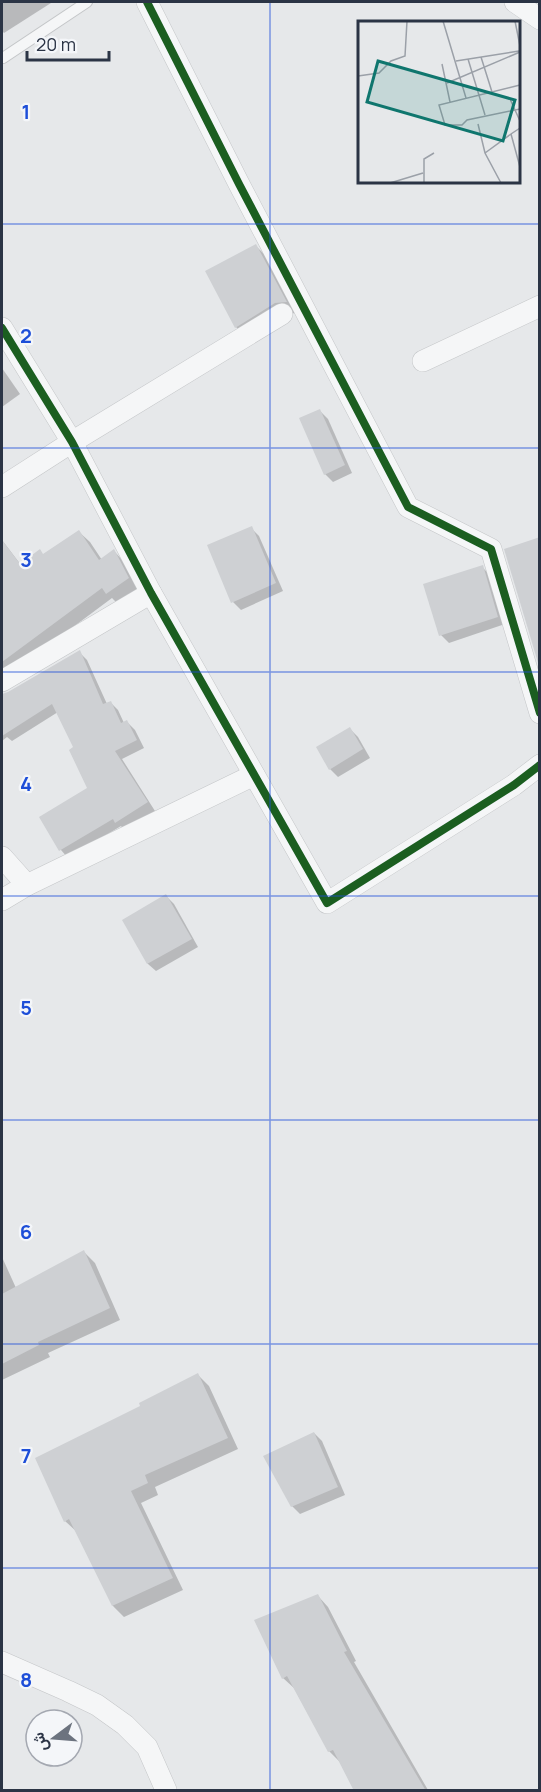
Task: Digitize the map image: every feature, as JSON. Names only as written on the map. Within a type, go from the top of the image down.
[{"type":"street","points":[[147,2],[239,184],[408,507],[490,549],[540,713]]},
{"type":"street","points":[[515,2],[540,20]]},
{"type":"street","points":[[423,361],[540,306]]},
{"type":"street","points":[[2,488],[72,442],[282,314]]},
{"type":"street","points":[[2,328],[72,442],[151,593],[327,903],[514,785],[540,765]]},
{"type":"street","points":[[2,681],[151,593]]},
{"type":"street","points":[[2,900],[27,885],[254,775]]},
{"type":"street","points":[[2,857],[27,885]]},
{"type":"street","points":[[2,1662],[69,1691],[125,1725],[147,1747],[166,1791]]},
{"type":"lane","points":[[3,58],[87,2]]},
{"type":"building","points":[[256,244],[287,302],[275,303],[235,328],[205,271]]},
{"type":"building","points":[[320,409],[345,465],[324,475],[299,418]]},
{"type":"building","points":[[252,526],[276,583],[231,603],[207,545]]},
{"type":"building","points":[[79,530],[99,560],[114,549],[129,578],[106,594],[102,588],[2,662],[2,540],[20,564],[40,549],[43,554]]},
{"type":"building","points":[[540,537],[540,666],[539,666],[504,549]]},
{"type":"building","points":[[483,565],[498,617],[439,636],[423,584]]},
{"type":"building","points":[[80,650],[103,704],[111,701],[121,723],[127,720],[137,740],[115,751],[148,802],[115,823],[113,819],[59,851],[39,817],[87,788],[69,750],[73,747],[52,704],[2,736],[2,694]]},
{"type":"building","points":[[350,727],[363,749],[329,770],[316,747]]},
{"type":"building","points":[[166,894],[192,939],[147,964],[122,920]]},
{"type":"building","points":[[84,1250],[110,1308],[38,1342],[39,1345],[2,1364],[2,1294]]},
{"type":"building","points":[[198,1373],[228,1438],[145,1475],[148,1483],[131,1491],[173,1578],[112,1606],[69,1519],[64,1522],[35,1458],[140,1406],[139,1403]]},
{"type":"building","points":[[314,1432],[338,1487],[291,1507],[263,1456]]},
{"type":"building","points":[[318,1594],[347,1651],[344,1652],[426,1791],[354,1791],[333,1750],[328,1752],[287,1676],[282,1679],[254,1620]]},
{"type":"cycle path","points":[[147,2],[239,184],[408,507],[491,549],[540,713]]},
{"type":"cycle path","points":[[2,328],[72,442],[151,593],[327,903],[514,785],[540,765]]}]
